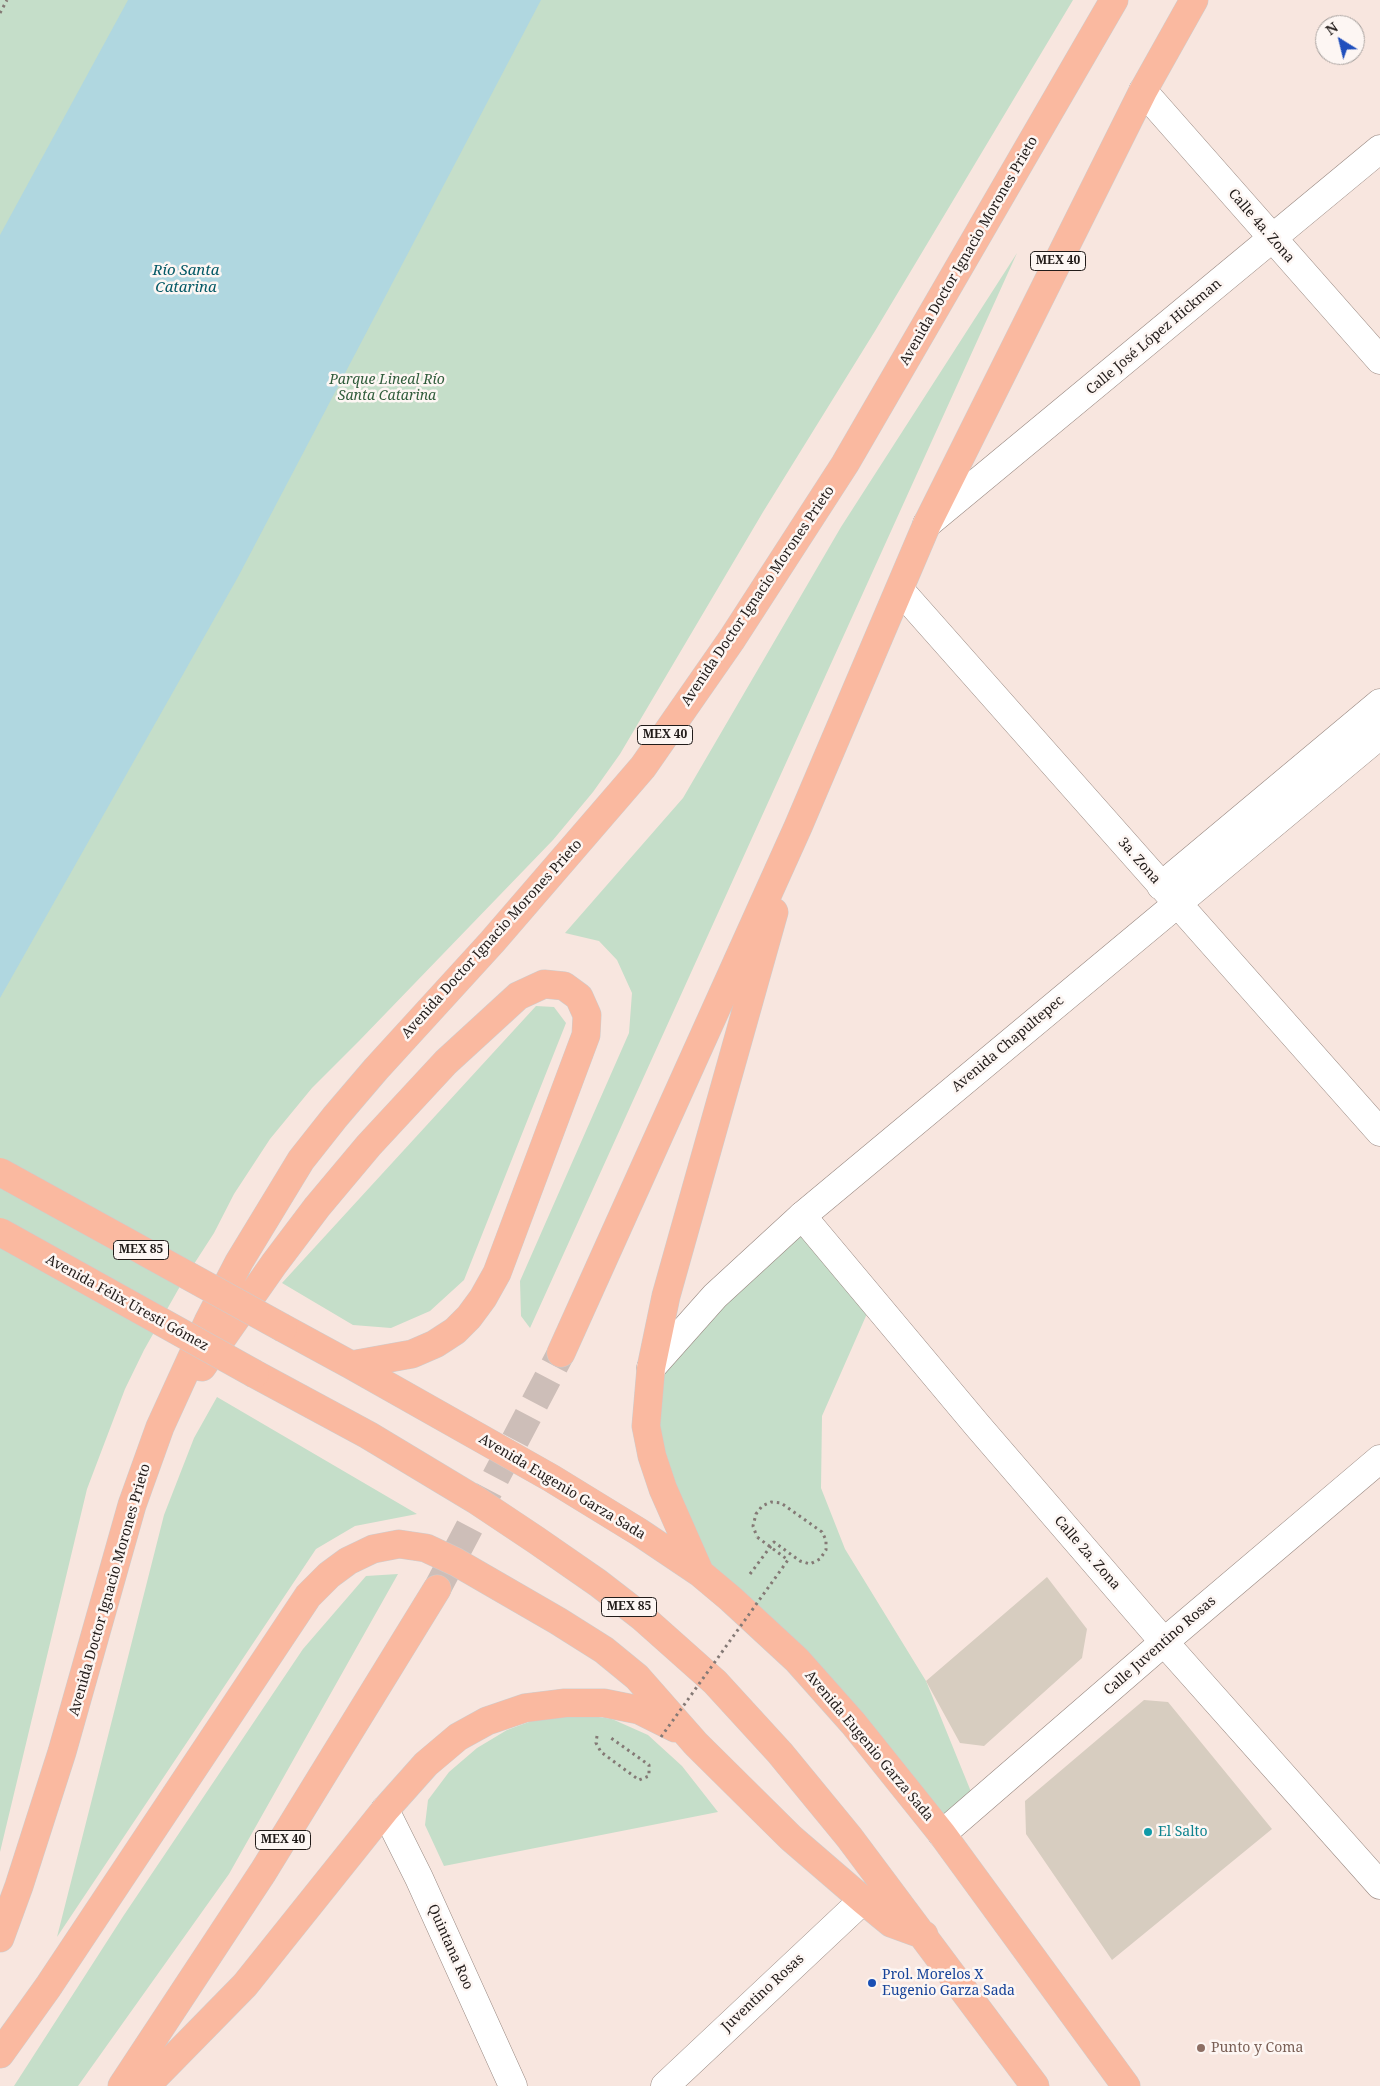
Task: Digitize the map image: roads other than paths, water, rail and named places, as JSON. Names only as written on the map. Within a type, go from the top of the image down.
[{"type":"highway","name":"Avenida Doctor Ignacio Morones Prieto","points":[[0,1938],[19,1886],[62,1752],[132,1505],[160,1428],[208,1322],[239,1262],[301,1160],[376,1069],[492,942],[643,767],[732,640],[845,464],[1114,0]]},
{"type":"highway","name":"MEX 40","points":[[561,1353],[798,827],[927,524],[1142,91],[1194,0]]},
{"type":"highway","points":[[700,1573],[663,1489],[652,1456],[646,1426],[651,1368],[666,1296],[720,1111],[798,827]]},
{"type":"highway","points":[[160,1428],[274,1264],[317,1207],[369,1145],[446,1062],[518,996],[544,984],[564,986],[579,997],[587,1015],[586,1034],[498,1273],[469,1317],[455,1331],[435,1344],[412,1354],[352,1364]]},
{"type":"highway","name":"Avenida Eugenio Garza Sada","points":[[0,1172],[352,1364],[551,1478],[639,1532],[700,1573],[731,1599],[796,1660],[853,1723],[942,1834],[1126,2086]]},
{"type":"highway","name":"Avenida Félix Uresti Gómez","points":[[0,1232],[254,1374],[368,1435],[476,1500],[590,1577],[642,1617],[715,1682],[780,1753],[850,1836],[924,1935]]},
{"type":"highway","points":[[0,2054],[48,1987],[303,1603],[329,1574],[348,1561],[373,1548],[399,1544],[426,1548],[456,1562],[604,1650],[638,1677],[687,1734],[791,1838],[863,1900],[892,1922],[924,1935]]},
{"type":"highway","name":"MEX 40","points":[[122,2086],[263,1872],[437,1589]]},
{"type":"highway","points":[[146,2086],[245,1984],[385,1810],[426,1764],[458,1737],[487,1721],[525,1708],[565,1703],[604,1704],[639,1710],[687,1734]]},
{"type":"highway","name":"MEX 85","points":[[924,1935],[1034,2086]]},
{"type":"main road","name":"Calle 4a. Zona","points":[[1142,91],[1380,360]]},
{"type":"main road","name":"Calle José López Hickman","points":[[927,524],[1380,149]]},
{"type":"main road","name":"3a. Zona","points":[[900,590],[1380,1132]]},
{"type":"main road","points":[[1169,895],[1380,703]]},
{"type":"main road","name":"Avenida Chapultepec","points":[[651,1368],[715,1296],[802,1216],[1169,895],[1380,735]]},
{"type":"main road","name":"Calle 2a. Zona","points":[[802,1216],[977,1425],[1164,1642],[1380,1885]]},
{"type":"main road","name":"Calle Juventino Rosas","points":[[942,1834],[1380,1459]]},
{"type":"main road","name":"Quintana Roo","points":[[385,1810],[419,1878],[514,2086]]},
{"type":"main road","name":"Juventino Rosas","points":[[665,2086],[863,1900]]},
{"type":"water","name":"Río Santa Catarina","points":[[128,0],[541,0],[238,577],[0,998],[0,235]]},
{"type":"tunnel","points":[[437,1589],[561,1353]]},
{"type":"place","name":"El Salto","points":[[1148,1832]]},
{"type":"place","name":"Prol. Morelos X Eugenio Garza Sada","points":[[872,1983]]},
{"type":"place","name":"Punto y Coma","points":[[1201,2048]]},
{"type":"park label","name":"Parque Lineal Río Santa Catarina","points":[[387,388]]}]
